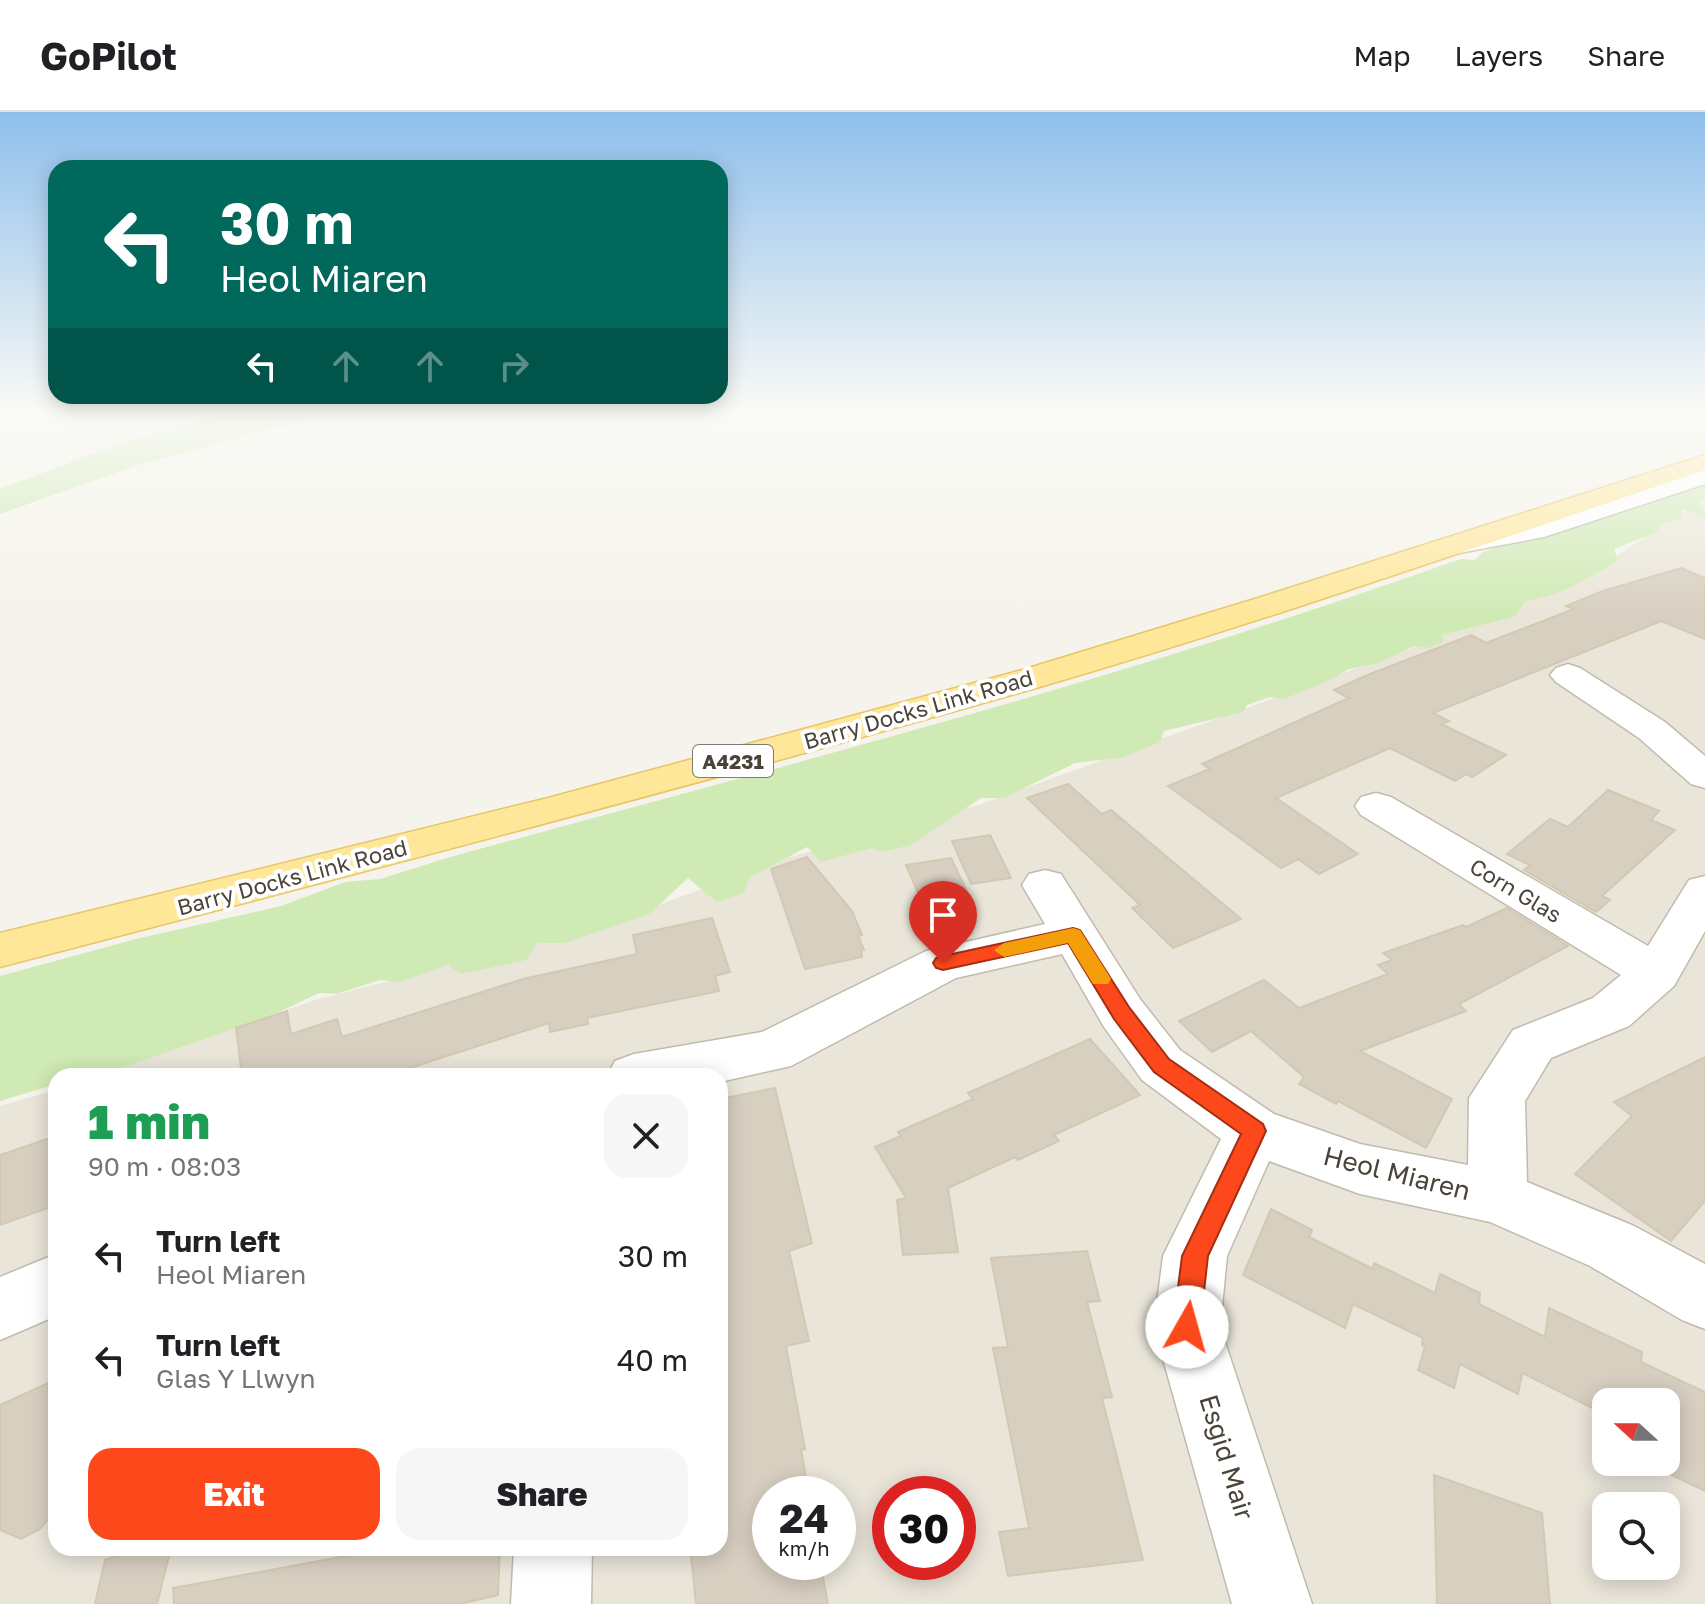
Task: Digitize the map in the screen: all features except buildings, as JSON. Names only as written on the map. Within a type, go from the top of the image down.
[{"type":"main road","name":"Barry Docks Link Road","points":[[1459,544],[1508,518],[1592,486],[1623,479]]},
{"type":"main road","name":"Barry Docks Link Road","points":[[0,950],[247,889],[863,725],[1169,636],[1655,479]]},
{"type":"street","points":[[1459,544],[1534,531],[1697,479]]},
{"type":"street","points":[[1568,675],[1652,730],[1705,776]]},
{"type":"street","name":"Corn Glas","points":[[1376,806],[1656,973]]},
{"type":"street","name":"Heol Miaren","points":[[1045,885],[1122,1013],[1161,1065],[1254,1131],[1360,1169],[1497,1197],[1612,1246],[1705,1298]]},
{"type":"street","points":[[1497,1197],[1497,1098],[1532,1044],[1611,1012],[1656,973],[1705,891]]},
{"type":"street","points":[[678,1068],[772,1051],[943,963],[1073,935]]},
{"type":"street","name":"Esgid Mair","points":[[1254,1131],[1195,1256],[1187,1327],[1272,1604]]},
{"type":"street","points":[[0,1309],[48,1288]]},
{"type":"street","points":[[551,1604],[553,1556]]},
{"type":"shaded area","points":[[1705,498],[1705,1604],[0,1604],[0,1106],[48,1092],[48,1556],[728,1556],[728,1068],[120,1068],[315,1000],[595,928],[787,858],[981,804],[1415,647],[1595,570]]},
{"type":"green space","points":[[27,479],[99,479],[0,514],[0,489]]},
{"type":"green space","points":[[1697,479],[1705,479],[1705,499],[1695,505],[1705,510],[1705,517],[1683,509],[1681,519],[1663,524],[1655,533],[1614,549],[1618,561],[1562,591],[1525,601],[1514,617],[1442,635],[1443,642],[1428,648],[1414,646],[1379,663],[1349,669],[1284,699],[1270,697],[1247,705],[1243,712],[1164,731],[1160,742],[1124,757],[1075,763],[1004,798],[981,798],[911,845],[881,852],[871,848],[821,862],[807,847],[749,878],[744,893],[717,902],[688,878],[649,914],[566,943],[537,943],[526,960],[461,974],[448,965],[400,982],[380,980],[336,994],[319,993],[273,1015],[121,1068],[48,1068],[48,1086],[0,1101],[0,976],[136,939],[281,906],[345,882],[380,879],[956,718],[1210,643],[1460,559],[1475,560],[1483,552]]},
{"type":"slow traffic","points":[[1004,950],[1073,935],[1100,979]]},
{"type":"route","points":[[943,963],[1073,935],[1122,1013],[1161,1065],[1254,1131],[1195,1256],[1187,1327]]}]
